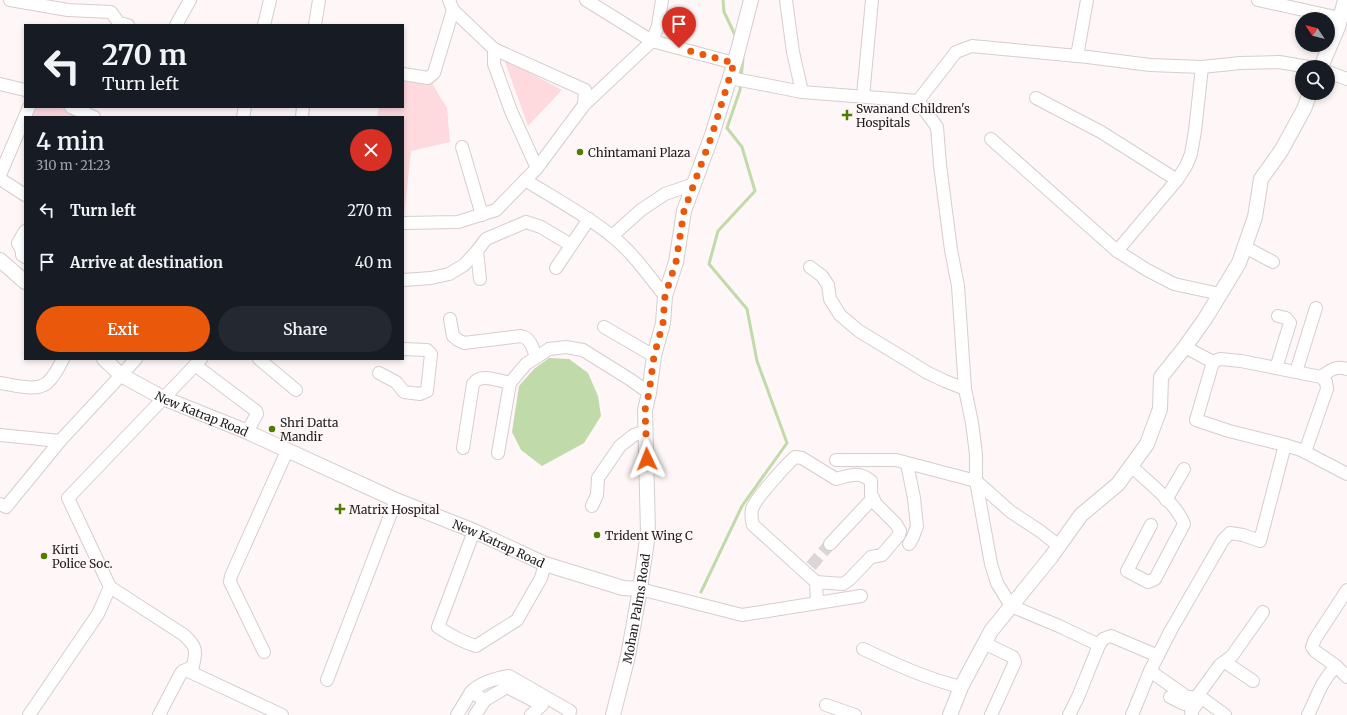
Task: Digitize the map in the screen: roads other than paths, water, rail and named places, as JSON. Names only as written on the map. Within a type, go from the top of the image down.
[{"type":"street","points":[[10,0],[68,10],[111,12],[122,24]]},
{"type":"street","points":[[177,24],[190,0]]},
{"type":"street","points":[[264,24],[270,0]]},
{"type":"street","points":[[315,24],[319,0]]},
{"type":"street","points":[[586,0],[652,41],[735,61],[751,0]]},
{"type":"street","points":[[404,223],[458,222],[496,210],[538,168],[584,105],[652,41],[658,26],[662,0]]},
{"type":"street","points":[[786,0],[793,52],[802,92]]},
{"type":"street","points":[[863,96],[872,0]]},
{"type":"street","points":[[1077,56],[1087,0]]},
{"type":"street","points":[[1258,0],[1340,18]]},
{"type":"street","points":[[1324,60],[1338,28],[1345,0]]},
{"type":"street","points":[[451,5],[494,49],[585,90],[584,105]]},
{"type":"street","points":[[404,74],[428,78],[434,73],[451,5]]},
{"type":"street","points":[[918,101],[956,52],[972,46],[1077,56],[1150,65],[1202,67],[1240,63],[1279,62],[1295,65]]},
{"type":"street","points":[[494,49],[494,64],[511,111],[538,168]]},
{"type":"street","name":"Mohan Palms Road","points":[[613,715],[628,656],[648,533],[645,410],[654,356],[663,323],[665,296],[676,262],[684,211],[734,78],[735,61]]},
{"type":"street","points":[[1117,251],[1177,180],[1186,166],[1191,154],[1195,131],[1202,67]]},
{"type":"street","points":[[1335,75],[1347,79]]},
{"type":"street","points":[[734,78],[802,92],[918,101],[937,127],[940,165],[951,250],[958,286],[965,389],[975,446],[976,481],[991,564],[997,583],[1011,606],[1099,644]]},
{"type":"street","points":[[0,84],[24,90]]},
{"type":"street","points":[[1036,98],[1101,132],[1177,180]]},
{"type":"street","points":[[950,715],[961,688],[991,631],[1052,557],[1081,515],[1118,484],[1147,444],[1160,410],[1161,377],[1205,319],[1240,263],[1255,217],[1261,180],[1281,151],[1307,100]]},
{"type":"street","points":[[76,108],[92,116]]},
{"type":"street","points":[[0,175],[24,119]]},
{"type":"street","points":[[991,139],[1117,251],[1147,270],[1174,284],[1220,294]]},
{"type":"street","points":[[462,147],[482,215]]},
{"type":"street","points":[[0,180],[24,194]]},
{"type":"street","points":[[525,180],[612,236],[628,251],[665,296]]},
{"type":"street","points":[[612,236],[641,210],[665,194],[694,184]]},
{"type":"street","points":[[556,268],[589,220]]},
{"type":"street","points":[[404,280],[431,278],[449,274],[464,265],[486,239],[526,222],[541,228],[571,245]]},
{"type":"street","points":[[24,232],[18,243],[22,251],[22,255],[24,256]]},
{"type":"street","points":[[1245,247],[1273,262]]},
{"type":"street","points":[[477,251],[480,279]]},
{"type":"street","points":[[0,260],[24,281]]},
{"type":"street","points":[[810,267],[822,276],[828,285],[830,299],[840,315],[859,331],[944,382],[965,389]]},
{"type":"street","points":[[1296,372],[1316,308]]},
{"type":"street","points":[[1276,368],[1290,323],[1286,318],[1278,316]]},
{"type":"street","points":[[450,319],[453,336],[464,343],[521,336],[529,340],[536,358]]},
{"type":"street","points":[[604,327],[654,356]]},
{"type":"street","points":[[498,453],[510,383],[526,364],[549,349],[566,347],[583,350],[649,393]]},
{"type":"street","points":[[1185,347],[1213,362]]},
{"type":"street","points":[[379,373],[396,382],[404,392],[420,394],[427,391],[431,354],[427,350],[404,349]]},
{"type":"street","points":[[1213,362],[1220,359],[1241,361],[1321,377],[1326,382],[1327,389],[1305,452]]},
{"type":"street","points":[[0,383],[36,388],[46,384],[55,374],[62,360]]},
{"type":"street","name":"New Katrap Road","points":[[105,360],[122,375],[163,398],[247,432],[396,500],[474,531],[544,564],[623,588],[640,588]]},
{"type":"street","points":[[2,510],[60,441],[135,360]]},
{"type":"street","points":[[260,360],[296,390]]},
{"type":"street","points":[[159,715],[181,673],[193,666],[196,653],[192,642],[184,635],[110,587],[68,498],[198,362],[256,411],[257,414],[247,432]]},
{"type":"street","points":[[1213,362],[1196,420],[1229,431],[1285,445],[1305,452],[1347,474]]},
{"type":"street","points":[[1321,377],[1335,368],[1342,367],[1347,369]]},
{"type":"street","points":[[463,448],[474,381],[478,378],[483,378],[510,383]]},
{"type":"street","points":[[592,506],[596,495],[598,478],[620,446],[634,435],[646,431]]},
{"type":"street","points":[[0,435],[60,441]]},
{"type":"street","points":[[1132,715],[1150,671],[1186,602],[1223,540],[1230,534],[1242,535],[1260,541],[1285,445]]},
{"type":"street","points":[[264,652],[230,582],[231,576],[287,451]]},
{"type":"street","points":[[816,582],[843,584],[871,557],[882,555],[897,539],[900,531],[896,524],[876,504],[871,494],[871,482],[864,475],[853,475],[836,479],[802,458],[795,457],[787,464],[755,504],[751,517],[752,525],[808,570],[816,582],[817,603]]},
{"type":"street","points":[[836,460],[896,460],[976,481],[1011,512],[1040,531],[1059,546]]},
{"type":"street","points":[[908,464],[914,498],[916,526],[909,544]]},
{"type":"street","points":[[1131,466],[1179,513],[1184,524],[1155,579],[1148,582],[1127,571],[1151,525]]},
{"type":"street","points":[[1166,500],[1184,469]]},
{"type":"street","points":[[830,544],[873,498]]},
{"type":"street","points":[[327,680],[396,500]]},
{"type":"street","points":[[474,531],[438,627],[466,643],[476,646],[493,637],[517,620],[540,578],[544,564]]},
{"type":"street","points":[[29,715],[98,614],[110,587]]},
{"type":"street","points":[[640,588],[742,616],[861,596]]},
{"type":"street","points":[[1347,590],[1315,639],[1312,647],[1347,677]]},
{"type":"street","points":[[1192,715],[1191,712],[1196,697],[1220,665],[1232,656],[1263,612]]},
{"type":"street","points":[[1069,715],[1078,697],[1099,644],[1103,640],[1111,636],[1158,656]]},
{"type":"street","points":[[984,643],[1015,659],[991,715]]},
{"type":"street","points":[[863,649],[939,682],[961,688]]},
{"type":"street","points":[[1225,662],[1253,681]]},
{"type":"street","points":[[1308,715],[1326,677],[1336,666]]},
{"type":"street","points":[[186,670],[282,715]]},
{"type":"street","points":[[1150,671],[1187,697],[1196,697],[1225,715]]},
{"type":"street","points":[[458,715],[471,692],[479,685],[510,676],[570,711],[569,715]]},
{"type":"street","points":[[475,715],[485,700],[506,688],[542,705],[531,715]]},
{"type":"street","points":[[471,692],[485,700]]},
{"type":"street","points":[[1170,697],[1184,704],[1196,697]]},
{"type":"street","points":[[826,705],[855,715]]},
{"type":"waterway","points":[[723,0],[724,12],[736,37]]},
{"type":"waterway","points":[[741,77],[743,59]]},
{"type":"waterway","points":[[701,592],[742,506],[787,443],[757,361],[747,309],[709,264],[718,231],[755,191],[742,147],[727,128],[740,90],[741,82]]},
{"type":"tunnel","points":[[811,566],[830,544]]},
{"type":"place","name":"Swanand Children's Hospitals","points":[[847,115]]},
{"type":"place","name":"Chintamani Plaza","points":[[580,152]]},
{"type":"place","name":"Shri Datta Mandir","points":[[272,429]]},
{"type":"place","name":"Matrix Hospital","points":[[340,509]]},
{"type":"place","name":"Trident Wing C","points":[[597,535]]},
{"type":"place","name":"Kirti Police Soc.","points":[[44,556]]}]
